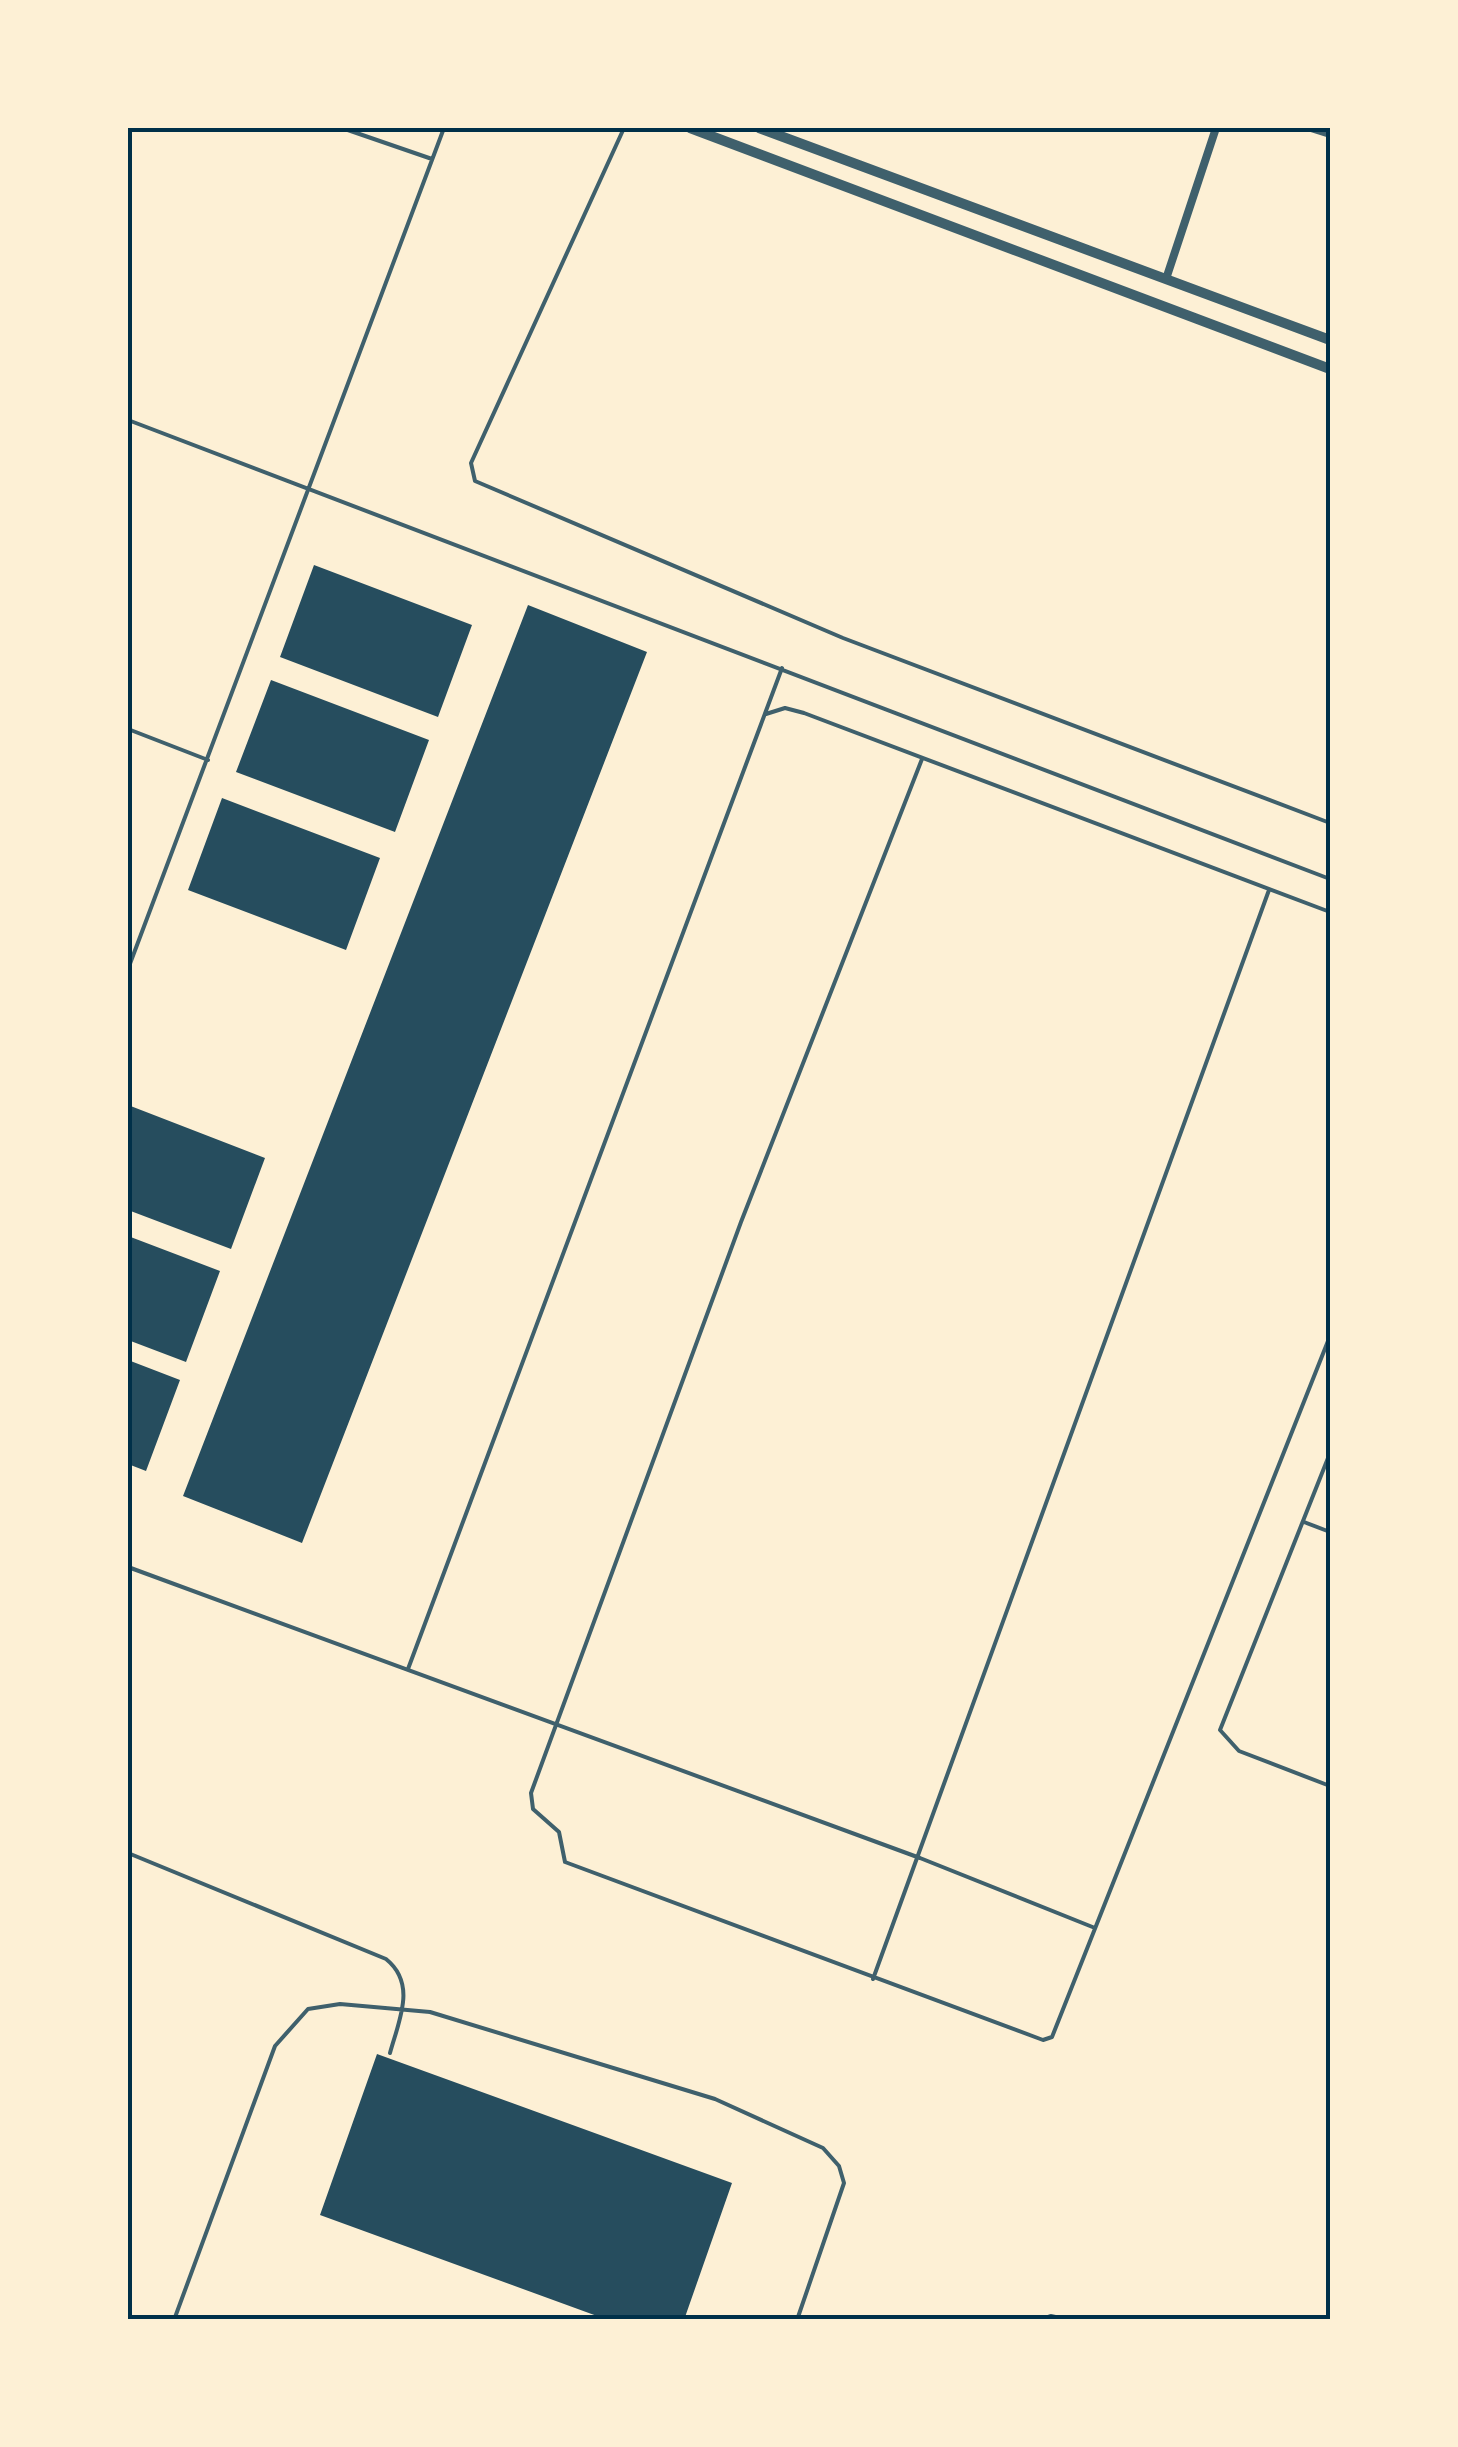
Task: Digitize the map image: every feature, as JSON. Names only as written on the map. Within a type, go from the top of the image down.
[{"type":"street","points":[[690,128],[1330,369]]},
{"type":"street","points":[[759,128],[1330,340]]},
{"type":"street","points":[[1166,279],[1216,128]]},
{"type":"street","points":[[1311,128],[1330,134]]},
{"type":"lane","points":[[342,128],[433,159]]},
{"type":"lane","points":[[128,968],[444,128]]},
{"type":"lane","points":[[624,128],[471,463],[475,482],[843,638],[1330,823]]},
{"type":"lane","points":[[128,420],[1330,879]]},
{"type":"lane","points":[[408,1669],[782,668]]},
{"type":"lane","points":[[762,718],[778,708],[792,709],[1330,912]]},
{"type":"lane","points":[[128,729],[208,760]]},
{"type":"lane","points":[[922,758],[554,1723],[530,1799],[532,1809],[559,1832],[566,1862],[873,1979],[1047,2040],[1054,2035],[1263,1516],[1330,1336]]},
{"type":"lane","points":[[873,1979],[1269,890]]},
{"type":"lane","points":[[1330,1453],[1220,1730],[1239,1751],[1330,1786]]},
{"type":"lane","points":[[1304,1522],[1330,1532]]},
{"type":"lane","points":[[128,1566],[920,1858],[1095,1928]]},
{"type":"lane","points":[[128,1852],[396,1967],[406,1990],[390,2054]]},
{"type":"lane","points":[[174,2320],[275,2046],[308,2009],[340,2004],[430,2012],[715,2099],[823,2148],[840,2166],[844,2183],[797,2320]]},
{"type":"lane","points":[[1040,2320],[1051,2316],[1069,2320]]},
{"type":"building","points":[[314,565],[472,625],[438,717],[280,657]]},
{"type":"building","points":[[528,605],[647,652],[302,1543],[183,1496]]},
{"type":"building","points":[[271,680],[429,740],[395,832],[236,772]]},
{"type":"building","points":[[222,798],[380,858],[346,950],[188,890]]},
{"type":"building","points":[[128,1105],[265,1158],[231,1249],[128,1210]]},
{"type":"building","points":[[128,1236],[220,1271],[186,1362],[128,1340]]},
{"type":"building","points":[[128,1360],[180,1380],[146,1471],[128,1464]]},
{"type":"building","points":[[377,2054],[732,2183],[684,2320],[608,2320],[320,2215]]}]
